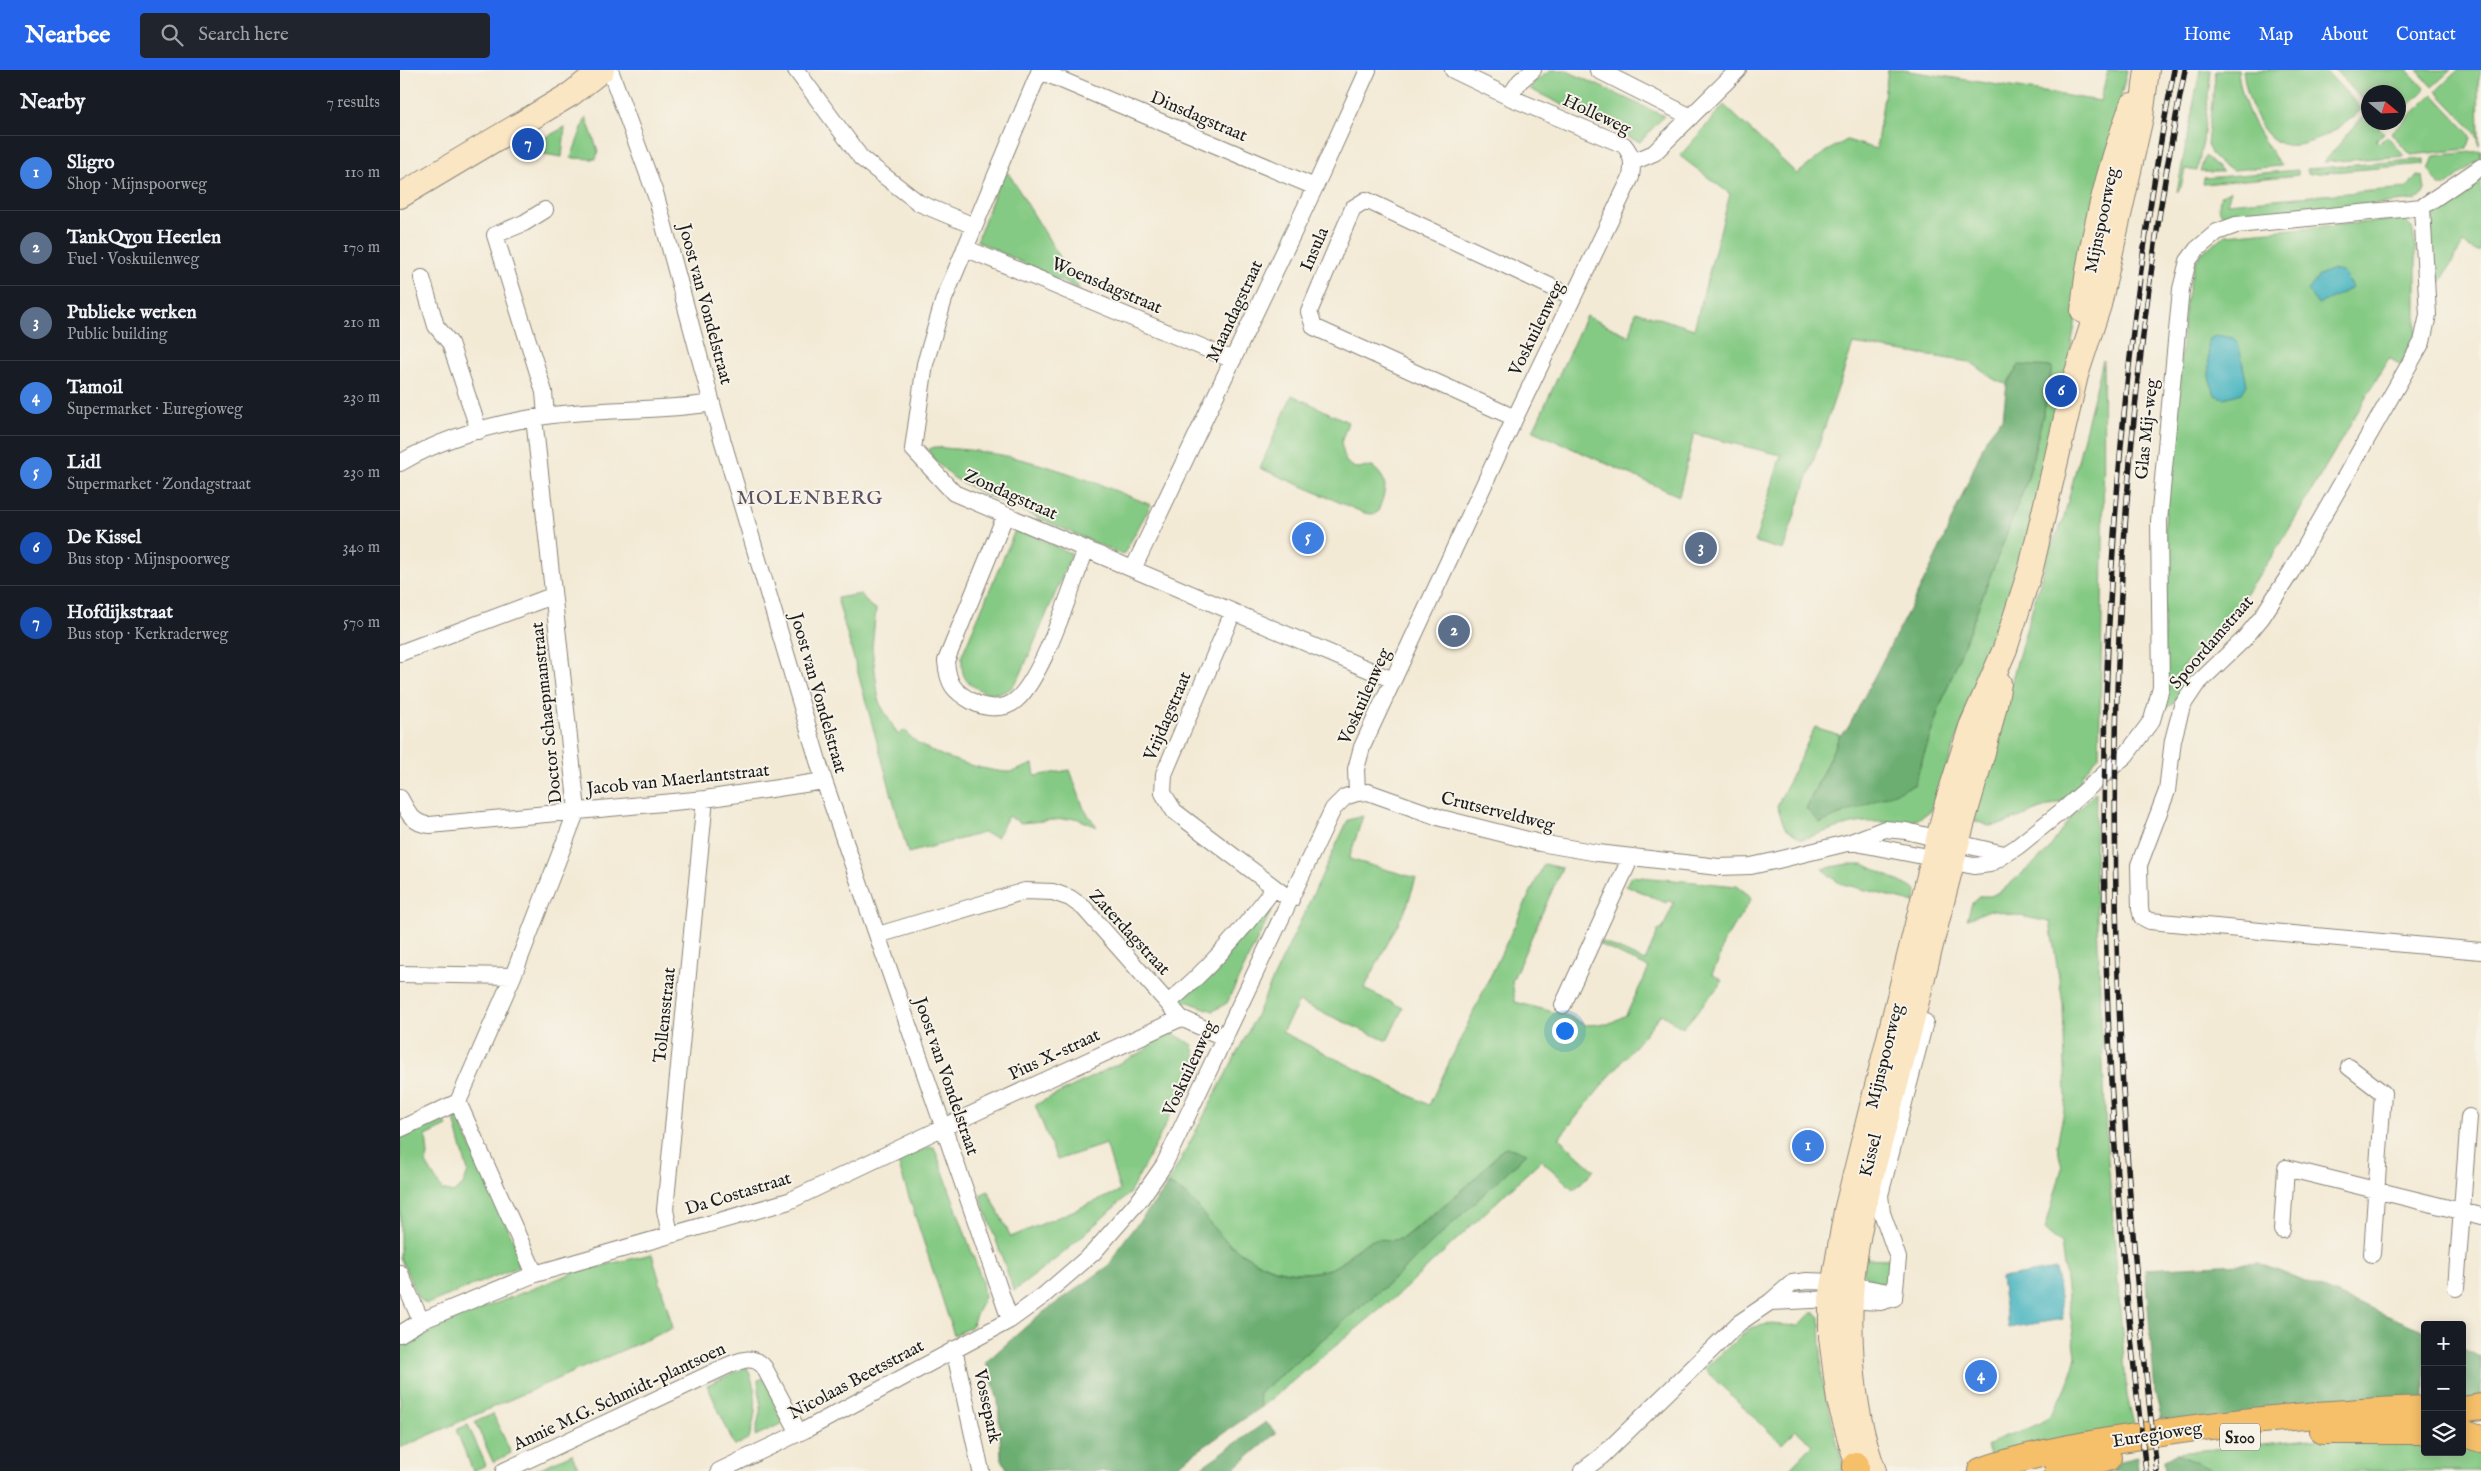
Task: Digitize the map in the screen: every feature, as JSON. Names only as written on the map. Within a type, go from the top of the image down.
[{"type":"main road","points":[[2466,1410],[2481,1408]]},
{"type":"main road","name":"Euregioweg","points":[[1981,1471],[2061,1450],[2182,1430],[2343,1412],[2421,1409]]},
{"type":"main road","points":[[2466,1431],[2481,1428]]},
{"type":"main road","name":"Euregioweg","points":[[2058,1471],[2178,1443],[2344,1430],[2421,1431]]},
{"type":"main road","points":[[2466,1433],[2481,1439]]},
{"type":"street","points":[[400,196],[571,94],[602,70]]},
{"type":"street","name":"Joost van Vondelstraat","points":[[610,70],[656,196],[712,403],[824,781],[1010,1320]]},
{"type":"street","points":[[796,70],[861,158],[919,203],[974,226]]},
{"type":"street","name":"Zondagstraat","points":[[1040,70],[944,299],[925,364],[913,448],[954,493],[1393,680]]},
{"type":"street","name":"Dinsdagstraat","points":[[1040,70],[1315,187]]},
{"type":"street","name":"Maandagstraat","points":[[1133,569],[1315,187],[1368,70]]},
{"type":"street","name":"Holleweg","points":[[1453,70],[1509,97],[1624,145],[1630,152],[1633,162]]},
{"type":"street","points":[[1509,97],[1520,81],[1533,70]]},
{"type":"street","points":[[1598,70],[1691,117]]},
{"type":"street","points":[[1633,162],[1654,153],[1738,70]]},
{"type":"street","name":"Mijnspoorweg","points":[[1861,1469],[1844,1424],[1834,1377],[1831,1336],[1842,1292],[1846,1211],[1945,850],[1994,712],[2005,650],[2031,568],[2049,499],[2076,374],[2084,302],[2104,199],[2119,138],[2146,70]]},
{"type":"street","name":"Voskuilenweg","points":[[1010,1320],[1043,1296],[1093,1253],[1141,1198],[1168,1158],[1333,809],[1345,797],[1357,793],[1356,769],[1359,754],[1515,418],[1631,177],[1633,162]]},
{"type":"street","name":"Glas Mij-weg","points":[[1945,850],[1985,866],[2004,854],[2063,810],[2126,755],[2143,734],[2156,708],[2161,678],[2159,521],[2161,487],[2181,289],[2185,269],[2192,254],[2217,232],[2236,225],[2422,207],[2481,167]]},
{"type":"street","name":"Insula","points":[[1515,418],[1314,327],[1308,312],[1353,208],[1366,200],[1574,296]]},
{"type":"street","name":"Spoordamstraat","points":[[2422,207],[2428,315],[2422,342],[2291,572],[2262,617],[2244,639],[2196,685],[2182,706],[2173,740],[2167,791],[2139,865],[2140,909],[2142,917],[2150,920],[2481,951]]},
{"type":"street","name":"Doctor Schaepmanstraat","points":[[458,1102],[512,976],[577,810],[552,596],[540,417],[544,392],[495,235],[524,223],[545,210]]},
{"type":"street","name":"Woensdagstraat","points":[[965,248],[1233,360]]},
{"type":"street","points":[[422,278],[436,326],[450,343],[479,431]]},
{"type":"street","points":[[400,463],[428,447],[479,431],[540,417],[681,408],[712,403]]},
{"type":"street","points":[[1005,516],[946,661],[948,677],[957,693],[978,704],[992,707],[1004,706],[1015,702],[1030,684],[1057,626],[1086,549]]},
{"type":"street","points":[[400,653],[552,596]]},
{"type":"street","name":"Vrijdagstraat","points":[[1233,612],[1164,774],[1163,793],[1174,811],[1291,900]]},
{"type":"street","name":"Jacob van Maerlantstraat","points":[[400,798],[411,818],[425,825],[705,799],[824,781]]},
{"type":"street","name":"Crutserveldweg","points":[[1357,793],[1373,793],[1441,818],[1564,848],[1718,866],[1751,866],[1851,842],[1945,850]]},
{"type":"street","name":"Tollensstraat","points":[[670,1234],[665,1210],[705,799]]},
{"type":"street","points":[[1563,1005],[1631,857]]},
{"type":"street","points":[[1168,1003],[1218,958],[1274,888]]},
{"type":"street","name":"Zaterdagstraat","points":[[878,935],[1025,891],[1053,892],[1070,898],[1084,908],[1181,1018],[1225,1038]]},
{"type":"street","points":[[400,974],[512,976]]},
{"type":"street","name":"Pius X-straat","points":[[944,1127],[1181,1018]]},
{"type":"street","name":"Kissel","points":[[1582,1471],[1602,1456],[1739,1323],[1770,1302],[1792,1283],[1806,1281],[1880,1302],[1894,1298],[1898,1258],[1882,1213],[1880,1195],[1925,1022]]},
{"type":"street","points":[[2349,1067],[2383,1093],[2372,1254]]},
{"type":"street","points":[[400,1130],[458,1102],[535,1274]]},
{"type":"street","points":[[2456,1288],[2469,1117]]},
{"type":"street","name":"Da Costastraat","points":[[400,1334],[421,1321],[535,1274],[789,1201],[944,1127]]},
{"type":"street","points":[[2282,1230],[2286,1168],[2481,1216]]},
{"type":"street","points":[[400,1273],[421,1321]]},
{"type":"street","name":"Nicolaas Beetsstraat","points":[[719,1471],[799,1433],[1010,1320]]},
{"type":"street","name":"Vossepark","points":[[954,1349],[981,1471]]},
{"type":"street","name":"Annie M.G. Schmidt-plantsoen","points":[[504,1471],[729,1365],[750,1359],[760,1362],[764,1367],[799,1433]]},
{"type":"green space","points":[[1552,70],[1565,70],[1664,116],[1640,142],[1632,139],[1530,89],[1535,81]]},
{"type":"green space","points":[[1888,70],[1903,70],[2100,101],[2108,70],[2127,70],[2101,183],[2053,444],[2007,616],[1991,644],[1932,809],[1916,820],[1908,822],[1859,823],[1842,826],[1802,839],[1785,828],[1777,806],[1815,727],[1840,735],[1806,809],[1914,785],[1939,709],[2028,478],[2048,394],[2019,365],[2007,384],[1996,381],[1969,362],[1853,344],[1783,550],[1755,542],[1781,455],[1694,434],[1679,496],[1533,431],[1586,316],[1630,336],[1636,311],[1694,329],[1730,194],[1680,156],[1724,105],[1797,174],[1825,152],[1847,140],[1876,149]]},
{"type":"green space","points":[[2200,70],[2211,70],[2203,141],[2197,171],[2185,169],[2181,187],[2177,192]]},
{"type":"green space","points":[[2216,70],[2238,70],[2243,97],[2248,110],[2259,132],[2281,166],[2234,170],[2222,165],[2212,156],[2207,144]]},
{"type":"green space","points":[[2243,70],[2325,70],[2361,110],[2346,123],[2324,136],[2300,145],[2289,145],[2280,143],[2265,131],[2254,111]]},
{"type":"green space","points":[[2335,70],[2407,70],[2425,89],[2406,108],[2406,85],[2361,85],[2361,98]]},
{"type":"green space","points":[[2417,70],[2451,70],[2432,87]]},
{"type":"green space","points":[[2458,70],[2481,70],[2478,84],[2479,146],[2478,137],[2472,129],[2436,91]]},
{"type":"green space","points":[[2433,94],[2470,134],[2471,138],[2467,149],[2411,155],[2391,133],[2394,130],[2406,130],[2406,119]]},
{"type":"green space","points":[[586,117],[598,151],[596,159],[571,158]]},
{"type":"green space","points":[[2361,119],[2361,130],[2381,130],[2384,133],[2376,140],[2379,143],[2387,136],[2405,156],[2324,162]]},
{"type":"green space","points":[[565,127],[562,157],[537,153],[539,141]]},
{"type":"green space","points":[[2481,151],[2481,158],[2445,186],[2440,186],[2429,170],[2434,156]]},
{"type":"green space","points":[[2205,156],[2223,172],[2200,172]]},
{"type":"green space","points":[[2424,159],[2424,164],[2308,174],[2307,169]]},
{"type":"green space","points":[[2298,170],[2298,175],[2203,184],[2204,178]]},
{"type":"green space","points":[[1003,171],[1009,174],[1080,290],[977,241]]},
{"type":"green space","points":[[2417,175],[2423,176],[2425,190],[2422,196],[2415,200],[2234,219],[2225,217],[2219,208],[2221,195],[2231,191],[2227,203],[2407,188]]},
{"type":"green space","points":[[2481,176],[2481,251],[2476,251],[2463,244],[2440,283],[2437,282],[2431,239],[2433,216],[2441,205]]},
{"type":"green space","points":[[2404,219],[2412,227],[2416,249],[2416,337],[2407,348],[2409,351],[2401,365],[2389,358],[2281,543],[2236,608],[2182,667],[2190,676],[2172,705],[2163,708],[2165,522],[2186,300],[2195,262],[2205,250],[2226,235]]},
{"type":"green space","points":[[2103,360],[2102,608],[2099,756],[2082,775],[2081,782],[2062,801],[2002,824],[1989,826],[1973,820],[1973,816],[2049,550],[2063,521]]},
{"type":"green space","points":[[2019,365],[2052,367],[2048,394],[2028,478],[1939,709],[1914,785],[1820,823],[1806,809],[1840,735],[1848,728],[1935,559],[1987,437],[2003,417],[2007,384]]},
{"type":"green space","points":[[1292,395],[1348,422],[1341,443],[1346,462],[1355,468],[1373,467],[1379,472],[1384,482],[1384,492],[1378,512],[1372,514],[1364,513],[1260,468]]},
{"type":"green space","points":[[934,447],[977,451],[1047,466],[1151,505],[1123,555],[984,494],[954,478],[935,461],[928,450]]},
{"type":"green space","points":[[1016,528],[1072,554],[1020,676],[1011,688],[1006,691],[999,693],[986,692],[974,687],[965,678],[962,670],[962,655]]},
{"type":"green space","points":[[861,594],[869,605],[876,609],[872,647],[879,702],[898,735],[905,730],[922,746],[936,753],[967,764],[996,771],[1010,772],[1033,764],[1035,776],[1070,770],[1084,809],[1097,827],[1076,818],[1021,823],[1008,816],[997,837],[983,833],[908,853],[837,598]]},
{"type":"green space","points":[[2096,792],[2095,871],[2106,1135],[2127,1396],[2135,1429],[1990,1455],[1987,1447],[2000,1438],[2036,1425],[2049,1416],[2064,1392],[2076,1356],[2061,1244],[2045,1230],[2062,1168],[2057,1145],[2066,1100],[2063,1004],[2050,922],[1990,910],[1967,919],[1972,903],[1980,896],[1991,896],[2004,889],[2047,852],[2070,818]]},
{"type":"green space","points":[[1363,816],[1349,859],[1416,878],[1407,906],[1364,989],[1403,1008],[1387,1041],[1299,1002],[1282,1032],[1429,1105],[1544,864],[1562,868],[1512,981],[1515,1002],[1569,1016],[1585,1025],[1608,1024],[1626,1015],[1649,968],[1599,944],[1600,941],[1645,961],[1659,929],[1662,930],[1674,903],[1668,900],[1666,903],[1626,885],[1631,876],[1737,886],[1749,895],[1751,900],[1723,943],[1719,960],[1712,974],[1723,981],[1683,1028],[1661,1014],[1559,1138],[1594,1170],[1574,1190],[1541,1160],[1400,1293],[1261,1407],[1258,1394],[1397,1276],[1527,1153],[1502,1149],[1477,1178],[1403,1238],[1370,1243],[1355,1250],[1336,1266],[1317,1272],[1288,1272],[1248,1257],[1216,1231],[1187,1196],[1168,1184],[1250,1028],[1348,820]]},
{"type":"green space","points":[[1847,864],[1864,864],[1916,890],[1915,903],[1839,883],[1822,869]]},
{"type":"green space","points":[[1269,902],[1271,911],[1227,1003],[1213,1011],[1180,999]]},
{"type":"green space","points":[[1161,1034],[1174,1034],[1193,1045],[1196,1060],[1158,1140],[1129,1194],[1061,1255],[1014,1291],[980,1195],[988,1191],[1011,1237],[1120,1191],[1106,1144],[1057,1160],[1035,1105],[1144,1051]]},
{"type":"green space","points":[[453,1116],[457,1116],[520,1255],[516,1257],[518,1267],[427,1304],[418,1298],[400,1257],[400,1136],[443,1117],[447,1126],[426,1136],[428,1155],[426,1163],[442,1190],[453,1193],[463,1185],[468,1172]]},
{"type":"green space","points":[[934,1147],[982,1281],[984,1297],[971,1327],[954,1335],[897,1160]]},
{"type":"green space","points":[[1506,1147],[1527,1153],[1397,1276],[1258,1394],[1261,1407],[1169,1471],[1008,1471],[1001,1457],[998,1400],[986,1362],[1038,1316],[1110,1265],[1129,1234],[1168,1184],[1194,1202],[1224,1239],[1248,1257],[1274,1269],[1288,1272],[1317,1272],[1332,1268],[1370,1241],[1403,1238],[1455,1196]]},
{"type":"green space","points":[[652,1254],[673,1328],[400,1448],[400,1347],[451,1321],[575,1272]]},
{"type":"green space","points":[[1862,1258],[1891,1259],[1886,1284],[1870,1280],[1867,1277]]},
{"type":"green space","points":[[2259,1263],[2421,1329],[2421,1402],[2164,1429],[2155,1392],[2145,1269]]},
{"type":"green space","points":[[1811,1313],[1816,1313],[1820,1317],[1822,1378],[1844,1471],[1787,1471],[1812,1445],[1796,1430],[1782,1444],[1704,1369],[1750,1328],[1768,1324],[1798,1326]]},
{"type":"green space","points":[[2466,1350],[2481,1357],[2481,1399],[2466,1402]]},
{"type":"green space","points":[[747,1367],[754,1386],[756,1403],[754,1420],[749,1439],[735,1446],[707,1385]]},
{"type":"green space","points":[[765,1378],[789,1420],[755,1436],[761,1407],[758,1380]]},
{"type":"green space","points":[[493,1414],[511,1453],[493,1462],[475,1422]]},
{"type":"green space","points":[[1266,1422],[1276,1433],[1231,1471],[1196,1471]]},
{"type":"green space","points":[[468,1425],[486,1465],[473,1471],[456,1430]]},
{"type":"green space","points":[[2339,1436],[2421,1443],[2421,1456],[2466,1456],[2466,1448],[2481,1450],[2481,1471],[2214,1471],[2176,1453]]},
{"type":"green space","points":[[2176,1453],[2214,1471],[2165,1471],[2164,1460]]},
{"type":"green space","points":[[572,1454],[580,1471],[534,1471]]},
{"type":"green space","points":[[2137,1457],[2138,1471],[2078,1471]]},
{"type":"water","points":[[2331,270],[2343,272],[2352,287],[2318,305],[2308,291],[2319,275]]},
{"type":"water","points":[[2216,335],[2233,338],[2239,346],[2247,385],[2242,393],[2224,398],[2215,395],[2209,377],[2208,340]]},
{"type":"water","points":[[2056,1269],[2063,1319],[2008,1328],[2001,1278]]},
{"type":"railway","points":[[2146,1471],[2127,1296],[2113,1121],[2106,945],[2105,769],[2110,593],[2124,418],[2145,243],[2174,70]]},
{"type":"railway","points":[[2157,1471],[2138,1296],[2125,1121],[2117,945],[2116,769],[2121,593],[2134,418],[2155,243],[2185,70]]},
{"type":"place","name":"Hofdijkstraat","points":[[528,144]]},
{"type":"place","name":"De Kissel","points":[[2061,391]]},
{"type":"place","name":"Lidl","points":[[1308,538]]},
{"type":"place","name":"Publieke werken","points":[[1701,548]]},
{"type":"place","name":"TankQyou Heerlen","points":[[1454,631]]},
{"type":"place","name":"Sligro","points":[[1808,1146]]},
{"type":"place","name":"Tamoil","points":[[1981,1376]]},
{"type":"district","name":"MOLENBERG","points":[[810,497]]}]
